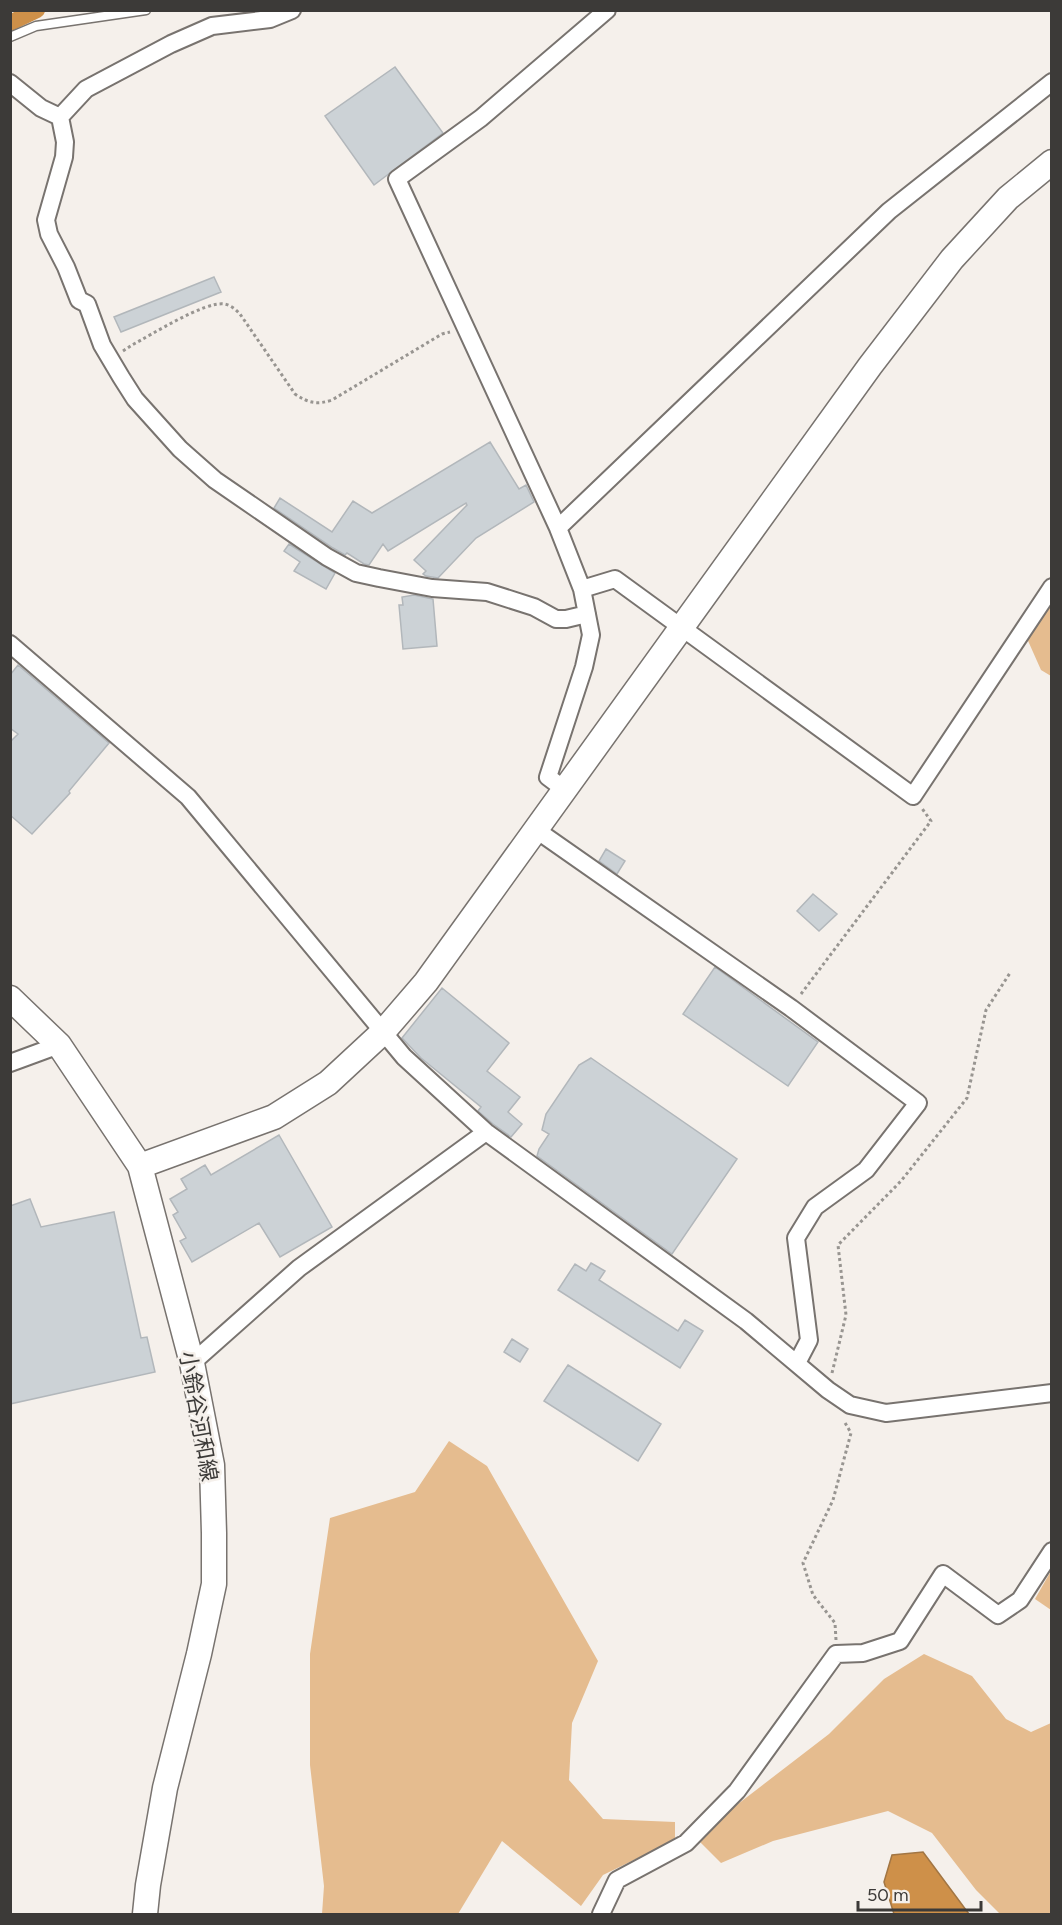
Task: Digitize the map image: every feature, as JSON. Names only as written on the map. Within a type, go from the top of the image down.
[{"type":"street","points":[[60,117],[86,89],[171,44],[212,26],[270,19],[292,10]]},
{"type":"street","points":[[564,789],[548,777],[591,635],[582,589],[558,528],[397,179],[481,118],[607,10]]},
{"type":"street","points":[[558,528],[889,211],[1052,82]]},
{"type":"street","points":[[10,83],[41,108],[60,117]]},
{"type":"street","points":[[60,117],[65,142],[64,157],[46,220],[50,234],[79,300],[87,304],[102,345],[135,399],[194,463],[267,517],[356,573],[418,586],[487,592],[534,607],[556,619],[587,614]]},
{"type":"street","points":[[140,1166],[274,1117],[328,1083],[383,1032],[426,982],[870,366],[952,260],[1008,198],[1052,162]]},
{"type":"street","points":[[582,589],[615,579],[913,796],[1052,587]]},
{"type":"street","points":[[10,644],[188,797],[404,1057],[486,1132],[746,1322],[828,1390],[850,1405],[886,1413],[1052,1394]]},
{"type":"street","points":[[535,829],[791,1008],[918,1103],[866,1170],[815,1207],[796,1238],[809,1340],[797,1363]]},
{"type":"street","name":"小鈴谷河和線","points":[[10,998],[59,1045],[140,1166],[192,1363],[212,1465],[214,1584],[165,1788],[145,1914]]},
{"type":"street","points":[[10,1063],[59,1045]]},
{"type":"street","points":[[192,1363],[299,1268],[486,1132]]},
{"type":"street","points":[[601,1914],[617,1880],[686,1844],[737,1791],[836,1654],[863,1653],[900,1641],[943,1574],[998,1615],[1020,1600],[1052,1551]]},
{"type":"lane","points":[[10,38],[36,26],[146,10]]},
{"type":"path","points":[[111,360],[132,345],[203,308],[223,304],[240,314],[295,393],[304,400],[322,403],[332,400],[442,334],[466,329]]},
{"type":"path","points":[[791,1008],[931,821],[913,796]]},
{"type":"path","points":[[836,1654],[835,1623],[813,1595],[803,1563],[833,1500],[851,1433],[828,1390],[846,1315],[838,1245],[901,1181],[967,1098],[986,1010],[1010,973]]},
{"type":"shaded area","points":[[1051,595],[1051,676],[1041,670],[1025,634]]},
{"type":"shaded area","points":[[449,1441],[487,1466],[598,1661],[572,1723],[569,1780],[603,1819],[675,1822],[675,1840],[603,1875],[581,1906],[502,1841],[458,1914],[322,1914],[324,1886],[310,1765],[310,1654],[330,1518],[415,1492]]},
{"type":"shaded area","points":[[1051,1571],[1051,1610],[1035,1599]]},
{"type":"shaded area","points":[[924,1654],[972,1676],[1006,1719],[1031,1732],[1051,1723],[1051,1914],[1000,1914],[976,1890],[932,1833],[888,1811],[773,1841],[721,1863],[695,1837],[829,1734],[884,1679]]},
{"type":"shaded area","points":[[923,1852],[969,1914],[894,1914],[884,1882],[892,1855]]},
{"type":"building","points":[[395,67],[443,133],[374,185],[325,116]]},
{"type":"building","points":[[214,277],[221,292],[121,332],[114,317]]},
{"type":"building","points":[[490,442],[519,489],[526,485],[534,502],[476,538],[438,578],[423,574],[426,571],[414,560],[467,505],[466,503],[388,551],[383,544],[369,565],[333,548],[274,508],[280,498],[332,532],[353,501],[372,513]]},
{"type":"building","points":[[289,544],[335,573],[326,589],[294,571],[300,562],[284,551]]},
{"type":"building","points":[[414,595],[433,599],[437,646],[403,649],[399,605],[403,605],[402,597]]},
{"type":"building","points":[[18,665],[109,743],[69,791],[70,793],[32,834],[10,815],[10,742],[18,734],[10,728],[10,675]]},
{"type":"building","points":[[606,849],[625,861],[617,874],[599,861]]},
{"type":"building","points":[[813,894],[837,914],[819,931],[797,911]]},
{"type":"building","points":[[715,967],[818,1042],[788,1086],[683,1014]]},
{"type":"building","points":[[442,988],[509,1043],[487,1071],[520,1097],[508,1112],[522,1124],[511,1137],[478,1111],[481,1107],[421,1058],[402,1038]]},
{"type":"building","points":[[591,1058],[737,1159],[672,1254],[537,1156],[549,1134],[542,1130],[546,1114],[579,1065]]},
{"type":"building","points":[[279,1135],[332,1227],[280,1257],[259,1223],[192,1262],[180,1241],[186,1238],[173,1215],[178,1212],[170,1199],[187,1189],[181,1179],[205,1165],[211,1175]]},
{"type":"building","points":[[30,1199],[41,1227],[114,1212],[141,1338],[147,1337],[155,1372],[10,1404],[10,1206]]},
{"type":"building","points":[[591,1263],[605,1271],[599,1280],[678,1331],[685,1320],[703,1331],[680,1368],[558,1290],[575,1264],[586,1271]]},
{"type":"building","points":[[512,1339],[528,1349],[520,1362],[504,1352]]},
{"type":"building","points":[[568,1365],[661,1424],[638,1461],[544,1401]]},
{"type":"waterway","points":[[10,23],[37,10]]}]
